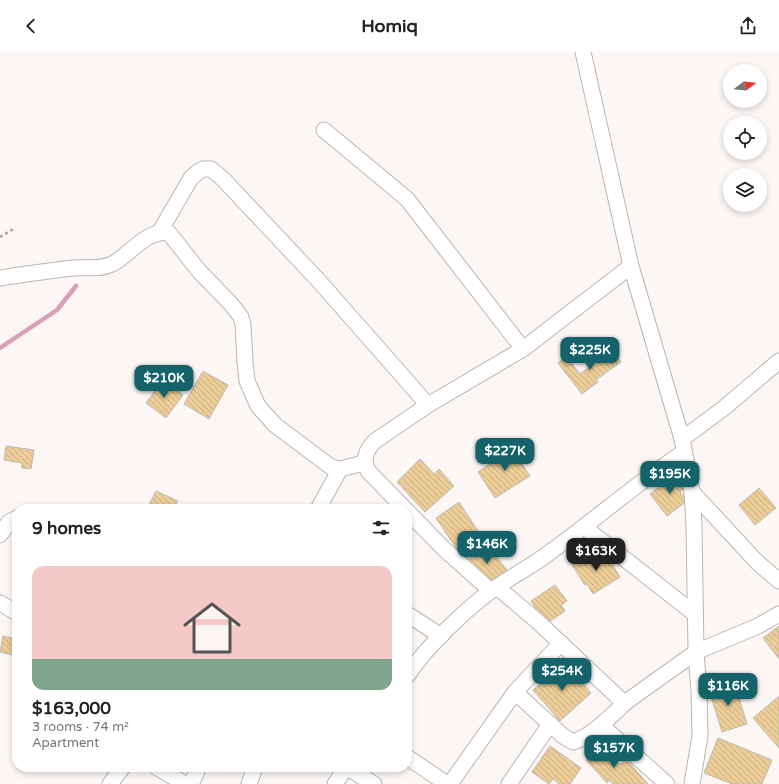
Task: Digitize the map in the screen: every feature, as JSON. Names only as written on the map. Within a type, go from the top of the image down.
[{"type":"street","points":[[583,52],[632,266],[683,446],[692,492],[696,652],[700,736],[692,784]]},
{"type":"street","points":[[324,130],[407,199],[522,348]]},
{"type":"street","points":[[159,233],[191,178],[203,169],[211,169],[223,179],[318,280],[428,405]]},
{"type":"street","points":[[0,278],[75,268],[101,268],[122,259],[148,237],[159,233],[169,233],[199,272],[231,304],[241,317],[244,331],[244,362],[247,380],[258,406],[275,425],[330,467],[340,469],[364,463]]},
{"type":"street","points":[[400,504],[368,471],[364,463],[366,452],[375,441],[428,405],[522,348],[632,266]]},
{"type":"street","points":[[412,668],[441,636],[494,589],[551,552],[584,527],[683,446],[724,408],[779,361]]},
{"type":"street","points":[[321,504],[340,469]]},
{"type":"street","points":[[692,492],[757,562],[779,580]]},
{"type":"street","points":[[412,516],[444,549],[536,620],[622,700],[626,702]]},
{"type":"street","points":[[1,530],[12,520]]},
{"type":"street","points":[[584,527],[695,614]]},
{"type":"street","points":[[0,603],[12,610]]},
{"type":"street","points":[[515,692],[568,740],[573,742],[579,740],[601,725],[626,702],[696,652],[758,626],[779,614]]},
{"type":"street","points":[[412,617],[441,636]]},
{"type":"street","points":[[450,784],[515,692],[560,643]]},
{"type":"street","points":[[509,784],[550,724]]},
{"type":"street","points":[[601,725],[667,784]]},
{"type":"street","points":[[412,761],[437,782]]},
{"type":"street","points":[[110,784],[119,772]]},
{"type":"street","points":[[165,772],[185,784]]},
{"type":"street","points":[[191,784],[197,772]]},
{"type":"street","points":[[249,784],[253,772]]},
{"type":"street","points":[[335,784],[343,772]]},
{"type":"street","points":[[354,772],[374,784]]},
{"type":"path","points":[[0,237],[15,228]]},
{"type":"building","points":[[612,350],[621,362],[596,380],[598,382],[582,394],[558,363],[566,356],[580,374]]},
{"type":"building","points":[[203,371],[228,385],[209,419],[184,404]]},
{"type":"building","points":[[163,380],[183,395],[166,418],[146,403]]},
{"type":"building","points":[[515,441],[522,452],[516,455],[530,476],[495,498],[478,472],[511,450],[508,446]]},
{"type":"building","points":[[6,446],[34,450],[31,469],[22,468],[22,463],[4,460]]},
{"type":"building","points":[[420,459],[434,474],[439,469],[454,486],[425,512],[397,482]]},
{"type":"building","points":[[676,474],[686,487],[680,492],[687,501],[667,516],[650,494]]},
{"type":"building","points":[[759,488],[776,508],[755,525],[739,505]]},
{"type":"building","points":[[156,491],[178,501],[176,504],[150,504]]},
{"type":"building","points":[[459,502],[487,545],[464,560],[436,518]]},
{"type":"building","points":[[487,545],[507,570],[487,585],[468,560]]},
{"type":"building","points":[[593,552],[599,561],[607,556],[620,577],[593,594],[587,584],[585,585],[572,565]]},
{"type":"building","points":[[555,585],[567,601],[561,605],[565,611],[546,624],[531,601]]},
{"type":"building","points":[[779,626],[779,659],[763,638]]},
{"type":"building","points":[[3,636],[12,638],[12,655],[0,652]]},
{"type":"building","points":[[565,663],[591,693],[560,721],[533,690]]},
{"type":"building","points":[[734,682],[747,724],[722,732],[709,690]]},
{"type":"building","points":[[779,696],[779,748],[753,718]]},
{"type":"building","points":[[718,738],[772,760],[762,784],[732,784],[704,773]]},
{"type":"building","points":[[550,746],[581,768],[570,784],[559,784],[553,779],[549,784],[532,772]]},
{"type":"building","points":[[603,746],[620,765],[626,759],[648,784],[613,784],[609,780],[607,783],[586,760]]},
{"type":"waterway","points":[[0,348],[57,310],[76,286]]}]
